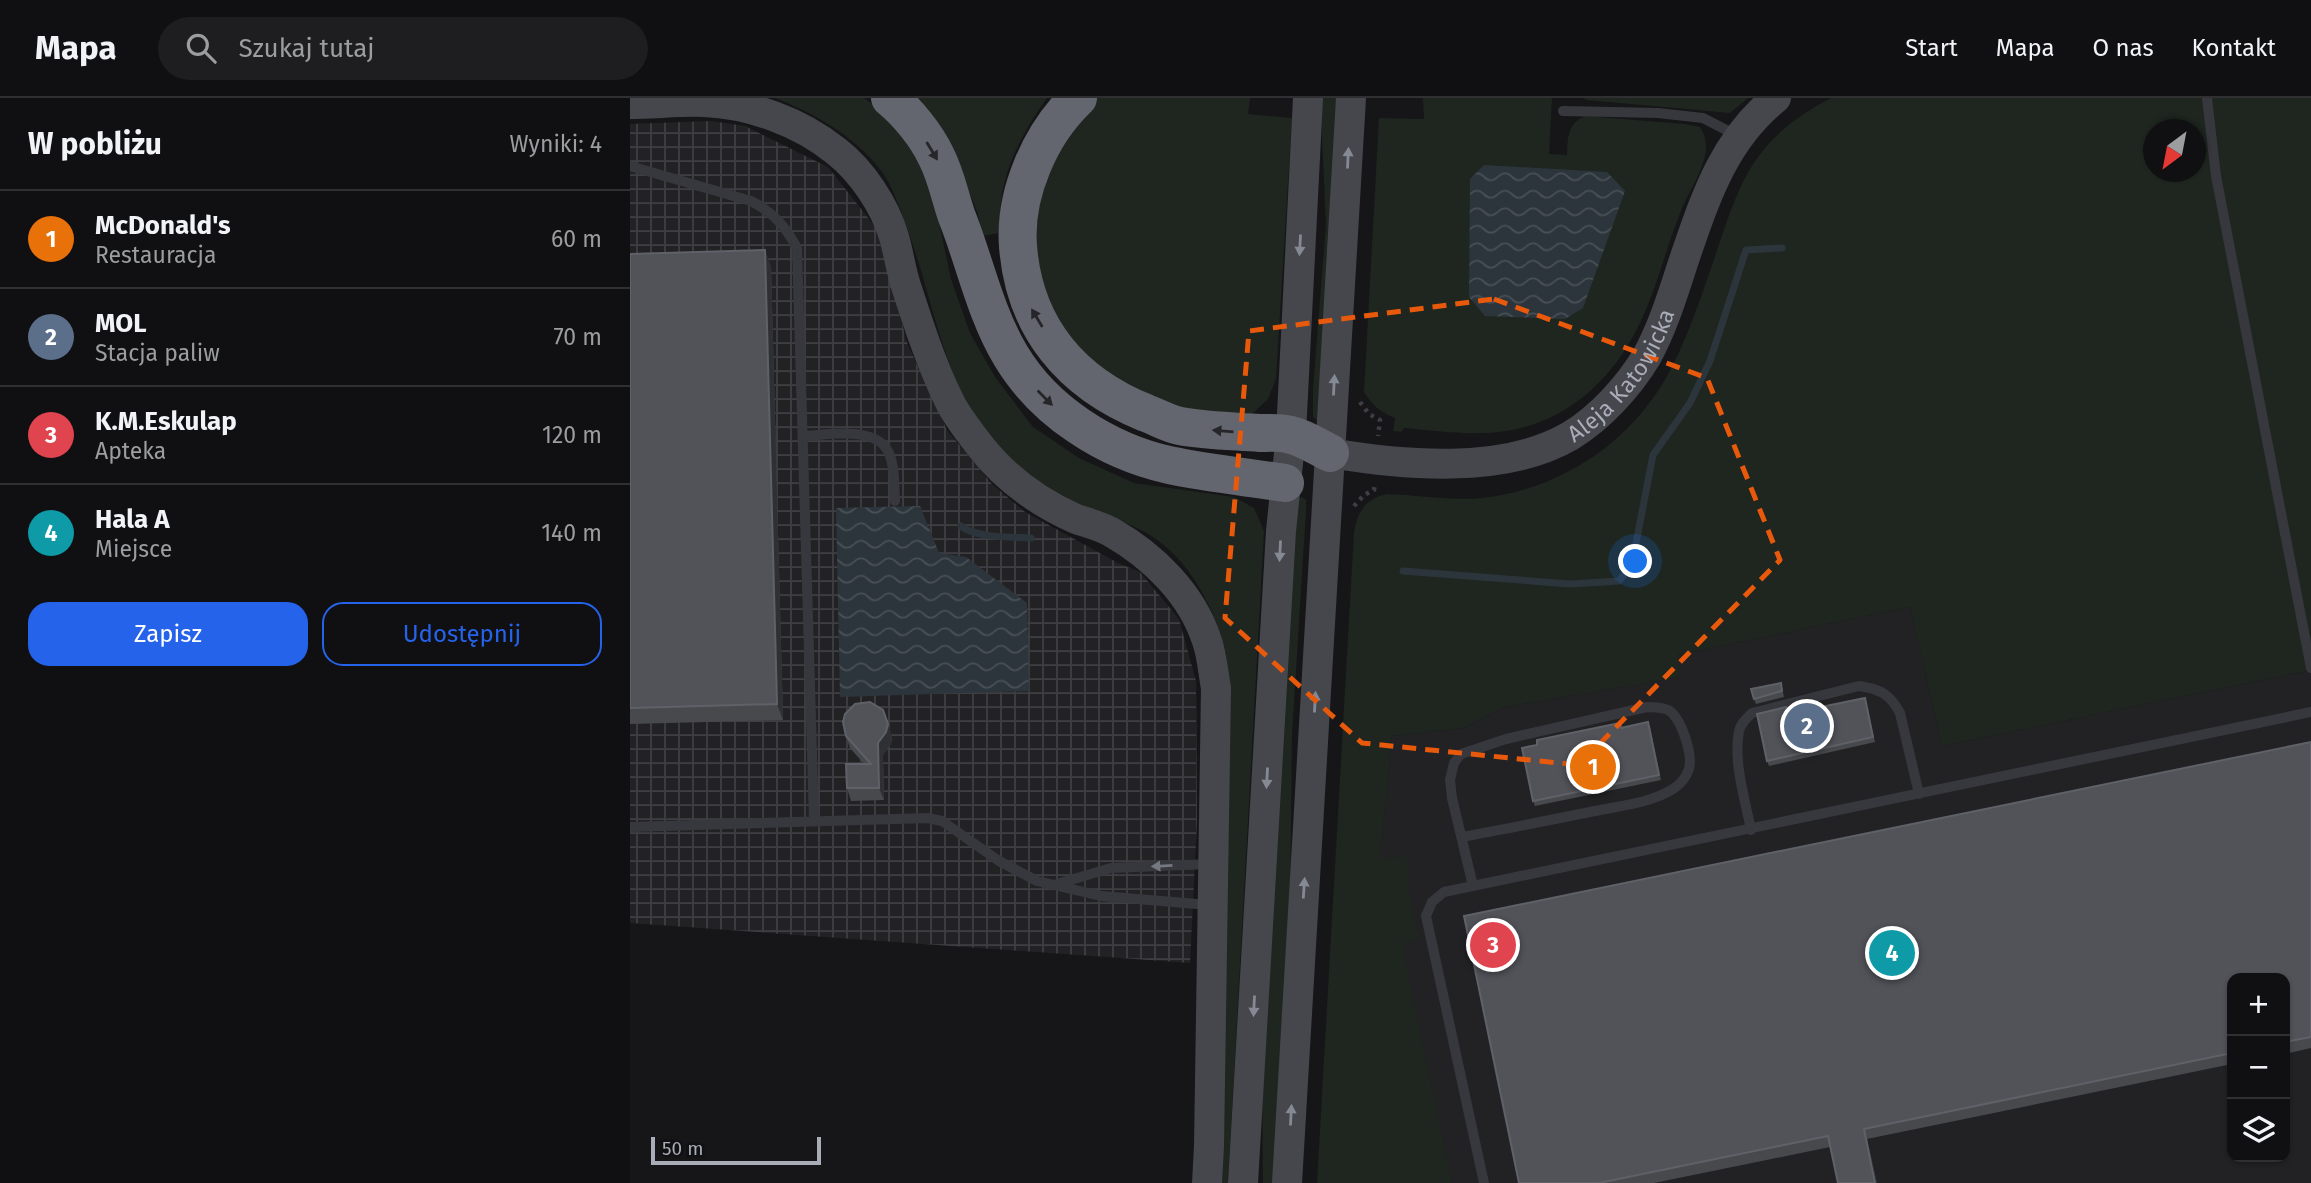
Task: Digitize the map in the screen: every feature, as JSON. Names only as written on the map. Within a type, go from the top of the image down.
[{"type":"highway","points":[[890,98],[917,127],[937,157],[983,295],[1010,355],[1029,381],[1052,405],[1089,432],[1138,455],[1168,464],[1285,483]]},
{"type":"highway","points":[[1078,98],[1056,121],[1035,160],[1023,196],[1017,232],[1018,254],[1032,312],[1056,348],[1083,379],[1131,407],[1177,426],[1291,434],[1330,453]]},
{"type":"street","points":[[1243,1183],[1285,483],[1291,434],[1308,98]]},
{"type":"street","points":[[1287,1183],[1351,98]]},
{"type":"street","name":"Aleja Katowicka","points":[[1330,453],[1402,462],[1482,461],[1538,449],[1569,436],[1591,420],[1618,394],[1654,342],[1708,192],[1720,166],[1738,135],[1760,110],[1776,98]]},
{"type":"street","points":[[630,104],[704,102],[737,106],[781,119],[837,151],[867,181],[894,234],[905,285],[926,346],[948,400],[981,448],[1012,480],[1074,518],[1111,532],[1154,563],[1172,580],[1194,610],[1208,641],[1216,688],[1207,1183]]},
{"type":"street","points":[[1285,483],[1330,453]]},
{"type":"lane","points":[[2207,98],[2216,176],[2307,630],[2311,668]]},
{"type":"lane","points":[[1563,111],[1658,113],[1703,118],[1738,135]]},
{"type":"lane","points":[[630,166],[751,201],[769,210],[797,248],[814,820]]},
{"type":"lane","points":[[803,436],[870,436],[883,443],[893,469],[895,501]]},
{"type":"lane","points":[[1751,830],[1739,756],[1740,729],[1744,721],[1752,713],[1859,686],[1877,689],[1887,694],[1894,702],[1900,713],[1919,794]]},
{"type":"lane","points":[[1462,837],[1621,806],[1664,794],[1679,785],[1688,771],[1690,762],[1682,726],[1668,710],[1647,707],[1466,750],[1454,764],[1450,774],[1452,798],[1473,886]]},
{"type":"lane","points":[[1485,1183],[1426,916],[1432,902],[1444,892],[2311,712]]},
{"type":"lane","points":[[630,827],[928,818],[942,821],[999,861],[1028,877],[1054,885],[1101,895],[1213,905]]},
{"type":"lane","points":[[1054,885],[1111,868],[1213,864]]},
{"type":"highlighted area","points":[[1494,299],[1707,378],[1780,560],[1579,765],[1362,743],[1225,618],[1249,331]]},
{"type":"shaded area","points":[[775,98],[864,98],[885,114],[913,148],[931,185],[951,279],[970,333],[995,377],[1033,427],[1079,458],[1134,483],[1234,497],[1254,508],[1264,531],[1228,1183],[1218,1183],[1229,688],[1225,651],[1219,629],[1195,581],[1173,553],[1159,541],[1140,529],[1082,506],[1047,487],[1015,463],[988,435],[976,419],[953,373],[906,225],[884,174],[869,156],[845,135],[803,110]]},
{"type":"shaded area","points":[[914,98],[1047,98],[1026,131],[1009,168],[1002,194],[999,233],[982,236],[978,214],[952,149]]},
{"type":"shaded area","points":[[1094,98],[1250,98],[1248,114],[1292,118],[1276,379],[1268,399],[1251,415],[1192,416],[1078,359],[1040,295],[1028,203]]},
{"type":"shaded area","points":[[1323,98],[1339,98],[1316,420],[1313,417],[1313,389],[1326,224],[1321,116]]},
{"type":"shaded area","points":[[1423,98],[1552,98],[1549,154],[1567,155],[1568,137],[1572,127],[1585,116],[1685,124],[1700,127],[1705,137],[1705,158],[1681,211],[1655,287],[1636,331],[1613,367],[1599,383],[1566,409],[1547,419],[1506,431],[1481,433],[1404,428],[1401,432],[1393,431],[1395,418],[1377,408],[1364,392],[1379,118],[1424,119]]},
{"type":"shaded area","points":[[1583,98],[1748,98],[1730,113]]},
{"type":"shaded area","points":[[1831,98],[2311,98],[2311,670],[1942,746],[1910,607],[1677,655],[1680,677],[1505,707],[1464,728],[1392,736],[1380,859],[1408,856],[1408,884],[1419,940],[1403,943],[1452,1183],[1317,1183],[1354,532],[1360,512],[1373,499],[1387,494],[1471,499],[1511,493],[1564,474],[1611,443],[1632,424],[1666,378],[1686,336],[1731,210],[1750,169],[1765,148],[1800,116]]},
{"type":"shaded area","points":[[711,121],[745,126],[828,167],[876,228],[908,345],[947,430],[992,484],[1025,512],[1118,563],[1140,572],[1179,619],[1196,681],[1197,821],[1190,963],[630,923],[630,124]]},
{"type":"shaded area","points":[[1302,497],[1306,500],[1306,511],[1292,735],[1290,919],[1275,1183],[1263,1183],[1262,1082],[1295,516],[1299,499]]},
{"type":"shaded area","points":[[1910,607],[1942,746],[2311,670],[2311,1183],[1347,1183],[1392,736],[1464,728],[1505,707],[1679,677],[1677,655]]},
{"type":"water","points":[[1484,165],[1607,172],[1625,191],[1583,308],[1565,319],[1485,316],[1469,297],[1470,179]]},
{"type":"water","points":[[920,506],[939,553],[966,557],[1027,603],[1029,691],[840,697],[836,508]]},
{"type":"building","points":[[765,250],[777,704],[630,708],[630,254]]},
{"type":"building","points":[[1781,683],[1782,691],[1754,699],[1751,689]]},
{"type":"building","points":[[1865,698],[1873,737],[1767,761],[1757,714],[1786,707],[1787,714]]},
{"type":"building","points":[[870,702],[883,710],[888,724],[878,743],[879,788],[847,788],[846,764],[871,764],[846,736],[843,722],[845,714],[855,704]]},
{"type":"building","points":[[1648,722],[1659,775],[1533,801],[1522,748],[1537,745],[1537,740],[1620,723],[1621,728]]},
{"type":"building","points":[[2311,742],[2311,1037],[2290,1041],[2290,973],[2227,973],[2227,1054],[1864,1129],[1875,1183],[1838,1183],[1828,1136],[1599,1183],[1519,1183],[1464,916]]},
{"type":"waterway","points":[[1403,571],[1570,584],[1619,581],[1632,564],[1653,455],[1690,403],[1710,361],[1746,250],[1782,248]]},
{"type":"waterway","points":[[961,526],[984,535],[1031,538]]},
{"type":"place","name":"MOL","points":[[1807,726]]},
{"type":"place","name":"McDonald's","points":[[1593,767]]},
{"type":"place","name":"K.M.Eskulap","points":[[1493,945]]},
{"type":"place","name":"Hala A","points":[[1892,953]]}]
